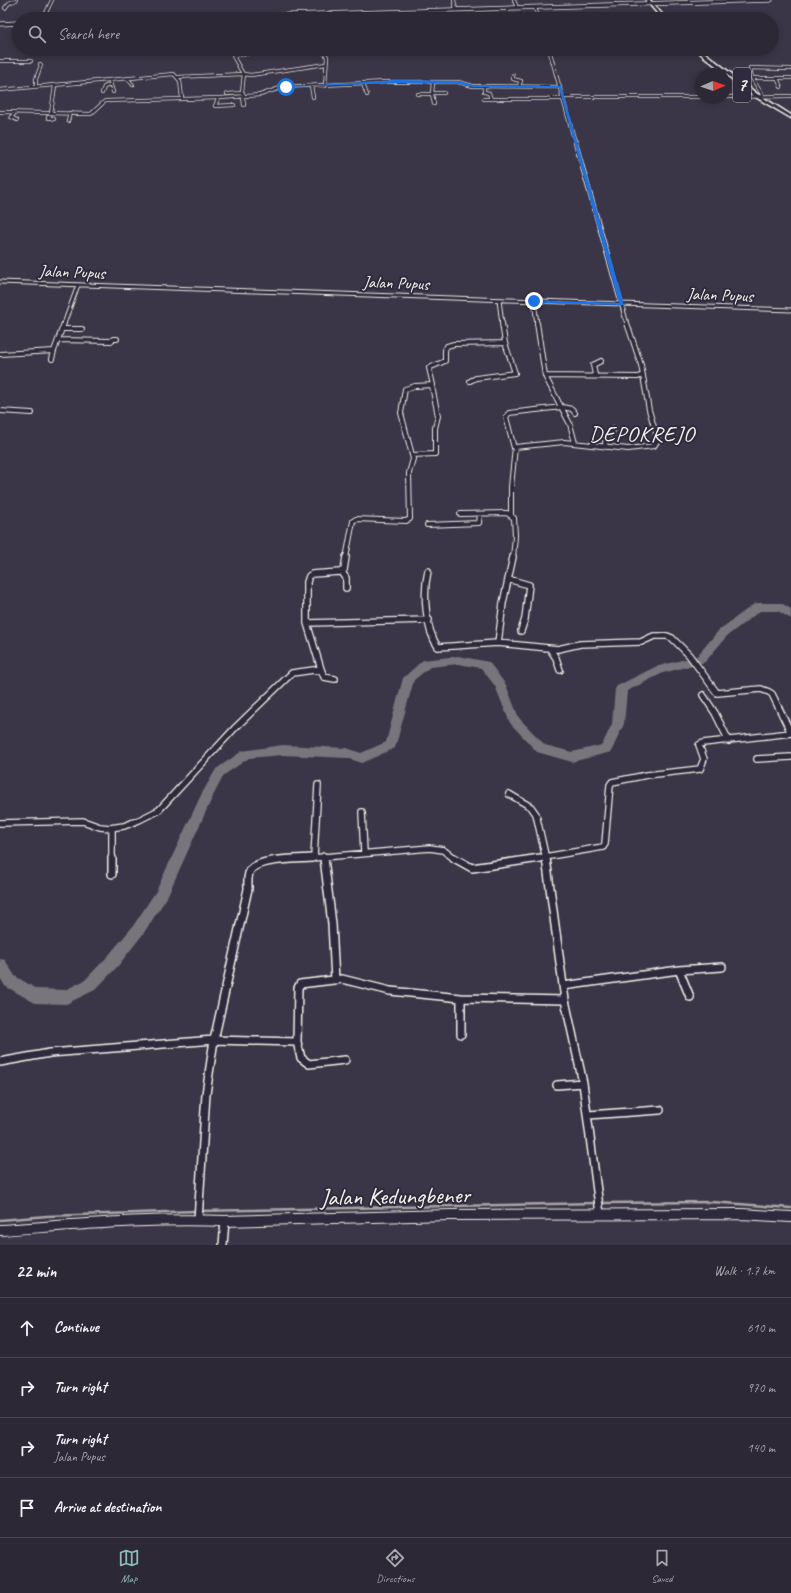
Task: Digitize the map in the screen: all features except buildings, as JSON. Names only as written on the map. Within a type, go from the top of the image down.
[{"type":"highway","points":[[649,2],[658,12]]},
{"type":"highway","name":"7","points":[[706,56],[757,96],[791,117]]},
{"type":"main road","points":[[394,12],[649,2],[771,0]]},
{"type":"main road","points":[[0,24],[12,23]]},
{"type":"main road","name":"Jalan Kedungbener","points":[[0,1230],[198,1216],[225,1221],[600,1211],[742,1214],[791,1217]]},
{"type":"street","points":[[5,8],[9,3],[16,0]]},
{"type":"street","points":[[46,12],[52,0]]},
{"type":"street","points":[[454,0],[456,10]]},
{"type":"street","points":[[514,0],[517,8]]},
{"type":"street","points":[[537,6],[538,12]]},
{"type":"street","points":[[234,56],[244,74],[242,92],[244,96],[244,105]]},
{"type":"street","points":[[325,86],[326,56]]},
{"type":"street","points":[[514,448],[519,446],[547,443],[575,443],[634,449],[654,446],[657,444],[658,440],[649,410],[643,375],[551,56]]},
{"type":"street","points":[[0,61],[31,61]]},
{"type":"street","points":[[36,87],[36,79],[41,65],[40,64]]},
{"type":"street","points":[[0,90],[174,74],[178,77],[251,75],[326,64]]},
{"type":"street","points":[[763,96],[752,78],[750,68],[791,69]]},
{"type":"street","points":[[752,78],[777,78],[788,76],[783,68]]},
{"type":"street","points":[[513,75],[513,79],[521,81],[519,86]]},
{"type":"street","points":[[178,77],[182,86],[182,98]]},
{"type":"street","points":[[777,78],[781,87]]},
{"type":"street","points":[[128,79],[133,86]]},
{"type":"street","points":[[110,81],[113,92]]},
{"type":"street","points":[[0,112],[92,113],[105,101],[182,98],[218,99],[260,95],[280,88],[386,82],[433,82],[484,86],[560,87]]},
{"type":"street","points":[[433,82],[432,94],[434,104]]},
{"type":"street","points":[[363,84],[368,95]]},
{"type":"street","points":[[102,93],[104,87],[110,85]]},
{"type":"street","points":[[54,119],[48,118],[51,113],[55,86]]},
{"type":"street","points":[[311,86],[313,96]]},
{"type":"street","points":[[484,86],[484,92],[489,93],[490,99]]},
{"type":"street","points":[[4,90],[7,94]]},
{"type":"street","points":[[227,94],[242,92]]},
{"type":"street","points":[[418,94],[444,93]]},
{"type":"street","points":[[731,97],[791,96]]},
{"type":"street","points":[[484,99],[695,97]]},
{"type":"street","points":[[218,99],[215,106],[234,105]]},
{"type":"street","points":[[15,112],[11,118],[17,120]]},
{"type":"street","points":[[68,120],[70,113]]},
{"type":"street","name":"Jalan Pupus","points":[[0,282],[791,310]]},
{"type":"street","points":[[52,359],[78,285]]},
{"type":"street","points":[[470,381],[476,378],[514,374],[514,367],[504,343],[499,300]]},
{"type":"street","points":[[534,301],[545,376],[570,424],[575,443]]},
{"type":"street","points":[[62,329],[82,329]]},
{"type":"street","points":[[58,340],[111,341],[117,339]]},
{"type":"street","points":[[412,455],[435,454],[435,428],[438,416],[432,386],[434,382],[429,368],[445,361],[446,346],[454,344],[504,343]]},
{"type":"street","points":[[0,354],[54,350]]},
{"type":"street","points":[[595,376],[593,364],[601,361]]},
{"type":"street","points":[[545,376],[639,377],[643,375]]},
{"type":"street","points":[[342,572],[344,570],[355,520],[406,521],[410,519],[408,489],[412,455],[401,413],[405,389],[415,386],[432,386]]},
{"type":"street","points":[[498,643],[500,621],[508,579],[513,563],[515,536],[514,518],[511,515],[510,487],[514,448],[506,417],[509,413],[562,407],[572,409],[575,413]]},
{"type":"street","points":[[0,411],[32,413]]},
{"type":"street","points":[[606,447],[605,442],[614,429]]},
{"type":"street","points":[[460,514],[511,515]]},
{"type":"street","points":[[427,525],[479,524],[480,514]]},
{"type":"street","points":[[198,1216],[206,1094],[214,1040],[248,889],[248,872],[251,867],[262,862],[437,848],[448,852],[460,863],[472,868],[592,850],[603,847],[606,844],[610,785],[612,782],[647,775],[700,769],[704,759],[699,745],[701,744],[791,733],[772,694],[761,689],[718,694],[689,655],[672,638],[654,636],[644,642],[637,643],[580,644],[558,649],[498,643],[438,647],[436,645],[429,620],[425,595],[425,582],[428,571]]},
{"type":"street","points":[[342,572],[346,578],[346,588]]},
{"type":"street","points":[[335,679],[324,677],[307,623],[307,582],[309,576],[312,574],[342,572]]},
{"type":"street","points":[[508,579],[526,582],[529,585],[525,619],[521,631]]},
{"type":"street","points":[[307,623],[429,620]]},
{"type":"street","points":[[548,648],[556,658],[560,670]]},
{"type":"street","points":[[0,823],[83,821],[102,828],[112,828],[125,825],[159,810],[234,729],[292,673],[321,669]]},
{"type":"street","points":[[703,695],[715,713],[729,741]]},
{"type":"street","points":[[757,759],[791,757]]},
{"type":"street","points":[[314,857],[318,785]]},
{"type":"street","points":[[509,794],[531,807],[536,814],[546,858],[565,1000],[583,1083],[600,1211]]},
{"type":"street","points":[[362,812],[364,853]]},
{"type":"street","points":[[112,828],[112,874]]},
{"type":"street","points":[[324,856],[332,924],[335,980]]},
{"type":"street","points":[[563,986],[679,970],[722,967]]},
{"type":"street","points":[[679,970],[690,997]]},
{"type":"street","points":[[345,1060],[309,1064],[300,1057],[297,1042],[298,985],[303,983],[335,980],[351,981],[390,991],[461,998],[565,1000]]},
{"type":"street","points":[[461,998],[461,1034]]},
{"type":"street","points":[[0,1062],[50,1053],[214,1040],[297,1042]]},
{"type":"street","points":[[557,1085],[583,1083]]},
{"type":"street","points":[[588,1115],[660,1110]]},
{"type":"street","points":[[223,1245],[225,1221]]},
{"type":"waterway","points":[[0,965],[10,981],[35,996],[66,997],[90,985],[113,961],[138,930],[161,895],[207,795],[220,772],[246,754],[282,750],[347,753],[362,758],[391,745],[409,678],[427,663],[458,660],[485,665],[500,685],[514,720],[541,749],[572,757],[607,749],[618,724],[621,689],[659,670],[701,659],[723,633],[758,607],[781,607],[791,615]]},
{"type":"waterway","points":[[600,1203],[712,1202],[791,1208]]},
{"type":"waterway","points":[[200,1211],[596,1203]]},
{"type":"waterway","points":[[0,1220],[47,1216],[196,1211]]},
{"type":"district","name":"DEPOKREJO","points":[[642,434]]},
{"type":"route","points":[[286,87],[344,85],[375,82],[458,82],[473,86],[560,87],[622,304],[534,301]]}]
